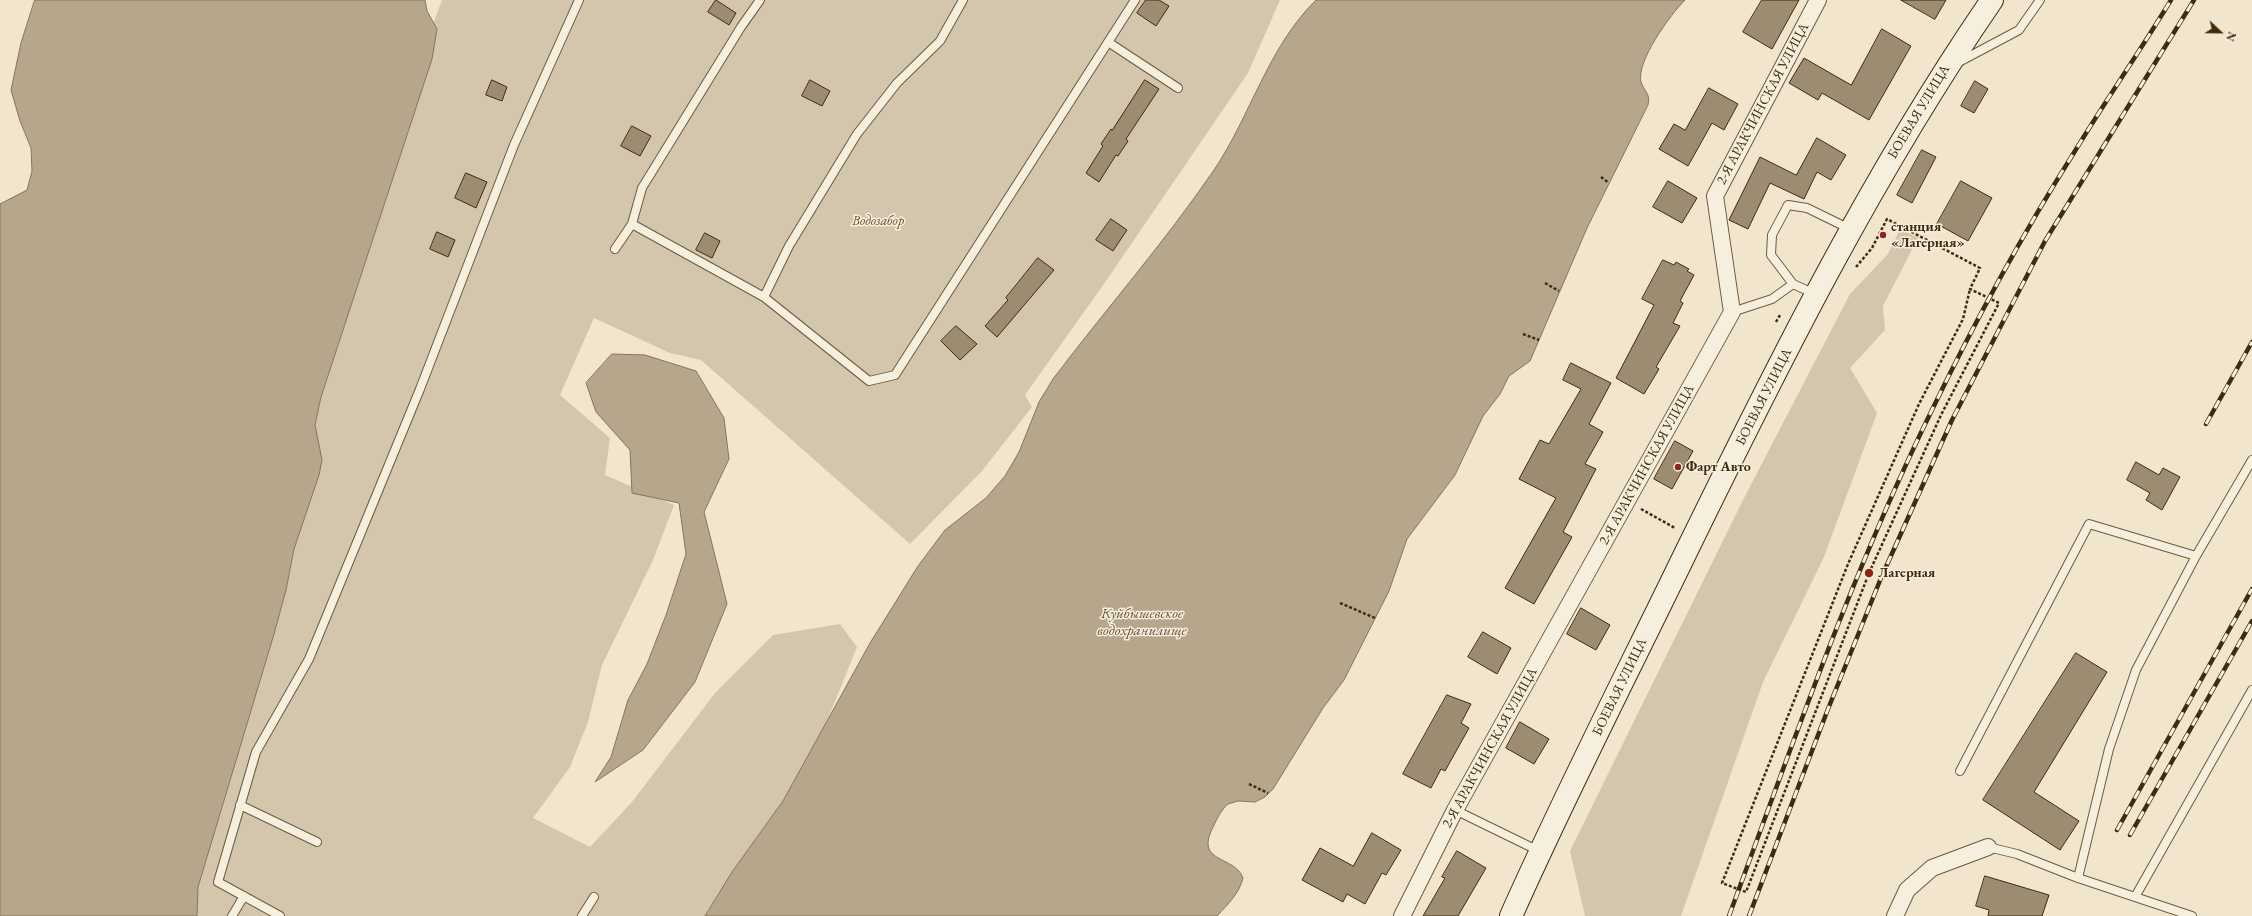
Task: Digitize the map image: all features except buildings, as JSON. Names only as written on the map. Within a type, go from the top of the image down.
[{"type":"main road","name":"БОЕВАЯ УЛИЦА","points":[[1511,916],[1540,851],[1693,538],[1851,229],[1944,70],[1992,0]]},
{"type":"street","name":"2-Я АРАКЧИНСКАЯ УЛИЦА","points":[[1402,916],[1455,810],[1732,312],[1715,196],[1818,0]]},
{"type":"street","points":[[1895,916],[1907,890],[1932,868],[1988,848]]},
{"type":"lane","points":[[280,916],[218,882],[256,752],[309,659],[420,389],[514,145],[579,0]]},
{"type":"lane","points":[[615,249],[632,224],[642,188],[741,27],[760,0]]},
{"type":"lane","points":[[764,297],[789,246],[857,134],[897,83],[940,41],[963,0]]},
{"type":"lane","points":[[632,224],[764,297],[869,381],[896,375],[1135,0]]},
{"type":"lane","points":[[1944,70],[2019,30],[2040,0]]},
{"type":"lane","points":[[1108,42],[1178,88]]},
{"type":"lane","points":[[1817,295],[1793,284],[1771,255],[1772,235],[1788,205],[1807,208],[1851,229]]},
{"type":"lane","points":[[1732,312],[1772,299],[1793,284]]},
{"type":"lane","points":[[2078,878],[2109,749],[2136,670],[2196,556],[2252,460]]},
{"type":"lane","points":[[1960,771],[2089,524],[2196,556]]},
{"type":"lane","points":[[2135,897],[2252,690]]},
{"type":"lane","points":[[240,805],[317,842]]},
{"type":"lane","points":[[1455,810],[1540,851]]},
{"type":"lane","points":[[1988,848],[2017,854],[2078,878],[2192,916]]},
{"type":"lane","points":[[232,916],[244,896]]},
{"type":"lane","points":[[582,916],[594,897]]},
{"type":"path","points":[[1601,177],[1609,183]]},
{"type":"path","points":[[1852,271],[1872,248],[1887,220],[1980,268],[1970,288],[1963,319],[1906,432],[1848,564],[1722,883],[1746,892],[1869,573],[1941,415],[1999,303],[1970,288]]},
{"type":"path","points":[[1545,283],[1559,291]]},
{"type":"path","points":[[1523,334],[1539,340]]},
{"type":"path","points":[[1627,501],[1693,538]]},
{"type":"path","points":[[1340,603],[1375,618]]},
{"type":"path","points":[[1249,784],[1268,794]]},
{"type":"green space","name":"Водозабор","points":[[442,0],[1280,0],[1248,73],[1106,281],[1025,395],[1032,407],[982,471],[910,544],[701,360],[670,353],[594,318],[560,395],[610,438],[605,475],[674,505],[653,560],[602,665],[588,722],[570,767],[533,818],[590,847],[632,802],[715,693],[773,635],[840,624],[857,647],[825,726],[783,801],[732,872],[705,916],[197,916],[198,887],[274,634],[286,590],[294,549],[319,475],[322,460],[315,425],[321,397],[410,126],[437,29],[433,24]]},
{"type":"green space","points":[[1900,229],[1918,238],[1883,306],[1885,330],[1850,368],[1877,413],[1824,557],[1763,682],[1681,916],[1585,916],[1570,851],[1743,500],[1850,294],[1888,254]]},
{"type":"water","points":[[35,0],[425,0],[427,11],[437,29],[432,59],[321,397],[315,425],[322,460],[319,475],[294,549],[286,590],[274,634],[198,887],[197,916],[0,916],[0,204],[27,190],[32,171],[31,148],[20,121],[11,90],[21,43]]},
{"type":"water","name":"Куйбышевское водохранилище","points":[[1316,0],[1685,0],[1656,38],[1644,62],[1641,73],[1641,82],[1649,98],[1648,105],[1587,228],[1530,361],[1509,376],[1500,394],[1483,416],[1455,475],[1407,539],[1389,591],[1344,680],[1323,708],[1273,789],[1265,797],[1255,802],[1238,801],[1228,804],[1216,821],[1209,839],[1209,847],[1212,853],[1218,858],[1239,871],[1243,878],[1236,894],[1217,916],[705,916],[732,872],[783,801],[870,643],[918,566],[945,530],[986,498],[1005,476],[1019,452],[1039,402],[1053,379],[1155,250],[1214,170],[1239,127],[1272,60],[1299,19]]},
{"type":"water","points":[[612,354],[645,355],[696,371],[724,418],[729,459],[704,512],[727,604],[695,682],[643,750],[595,782],[611,757],[628,700],[647,664],[666,615],[686,554],[679,503],[632,493],[630,450],[596,412],[586,383]]},
{"type":"railway","points":[[1729,916],[1849,598],[1902,473],[1931,412],[1981,312],[2017,247],[2055,183],[2171,0]]},
{"type":"railway","points":[[1749,916],[1828,709],[1881,578],[1952,420],[2045,241],[2194,0]]},
{"type":"railway","points":[[2206,424],[2252,342]]},
{"type":"railway","points":[[2117,830],[2252,589]]},
{"type":"railway","points":[[2130,835],[2252,621]]},
{"type":"place","name":"станция «Лагерная»","points":[[1883,235]]},
{"type":"place","name":"Фарт Авто","points":[[1678,467]]},
{"type":"place","name":"Лагерная","points":[[1869,573]]}]
